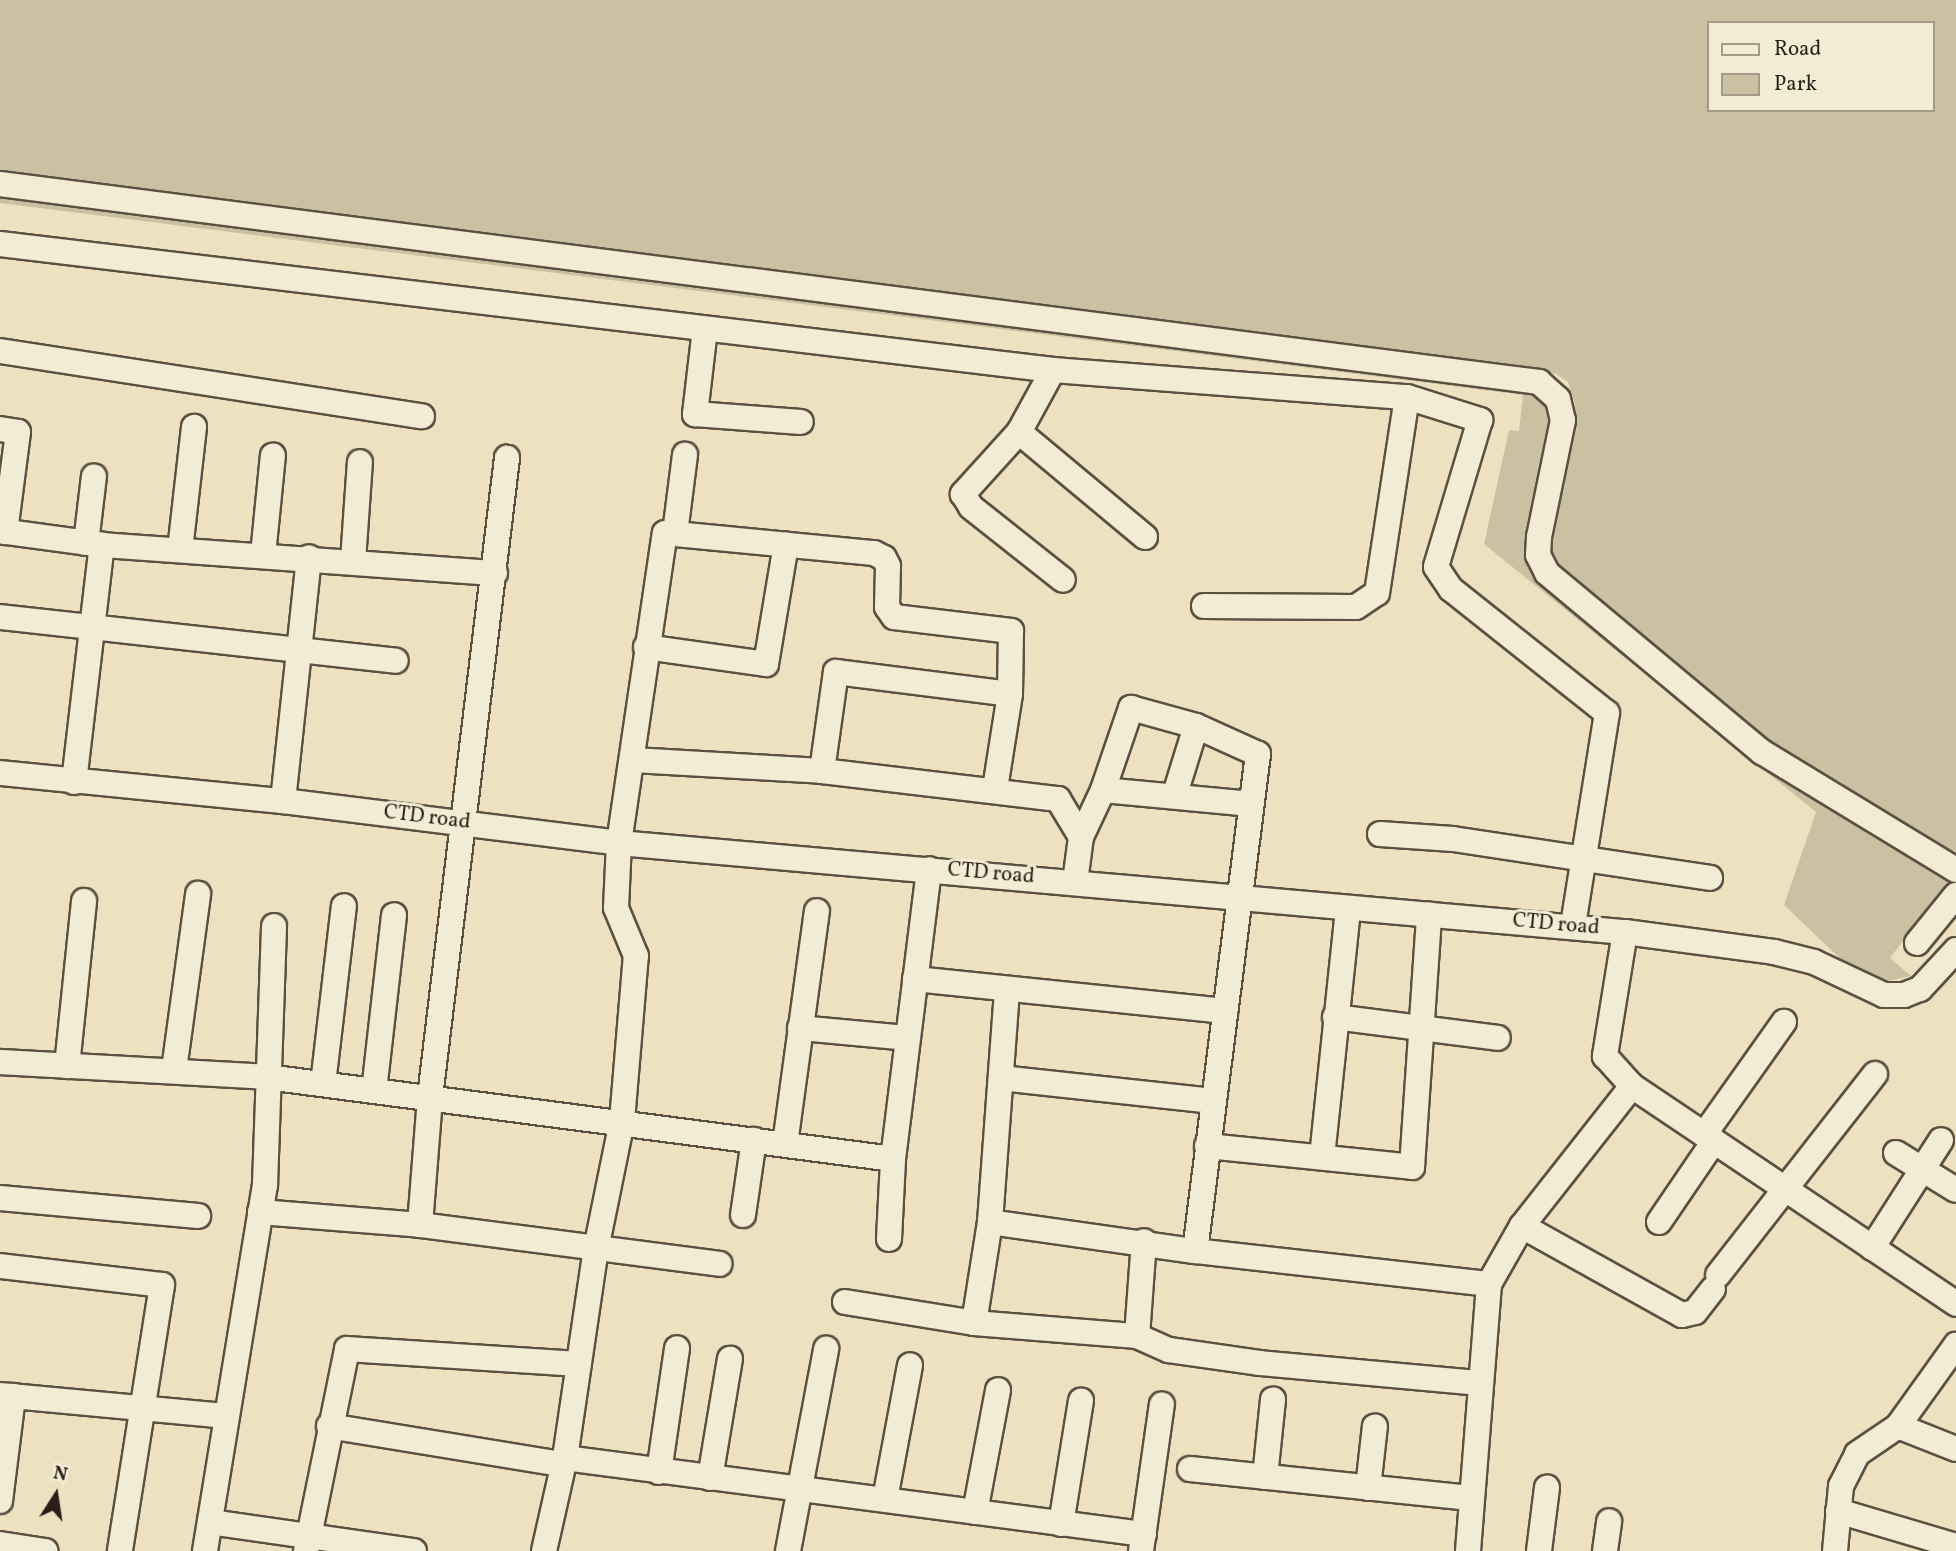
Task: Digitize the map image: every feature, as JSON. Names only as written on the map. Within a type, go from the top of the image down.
[{"type":"street","points":[[0,184],[1539,382],[1558,399],[1563,420],[1539,537],[1538,555],[1547,573],[1762,752],[1956,870]]},
{"type":"street","points":[[0,244],[1053,370],[1407,397],[1480,420],[1437,567],[1451,589],[1607,713],[1581,859],[1573,926]]},
{"type":"street","points":[[705,329],[695,414],[801,422]]},
{"type":"street","points":[[0,351],[422,416]]},
{"type":"street","points":[[1053,370],[1019,432],[963,494],[971,507],[1063,580]]},
{"type":"street","points":[[1204,606],[1356,607],[1377,593],[1407,397]]},
{"type":"street","points":[[180,550],[194,427]]},
{"type":"street","points":[[0,429],[18,432],[3,532],[94,544],[309,557],[495,573]]},
{"type":"street","points":[[1019,432],[1145,537]]},
{"type":"street","points":[[263,555],[272,455]]},
{"type":"street","points":[[675,533],[685,455]]},
{"type":"street","points":[[420,1225],[430,1097],[507,458]]},
{"type":"street","points":[[353,561],[360,463]]},
{"type":"street","points":[[74,782],[92,628],[94,476]]},
{"type":"street","points":[[544,1551],[564,1461],[596,1249],[622,1121],[636,956],[616,908],[619,843],[665,533],[884,558],[887,607],[894,617],[1011,631],[1010,694],[995,789]]},
{"type":"street","points":[[646,647],[766,664],[786,545]]},
{"type":"street","points":[[283,801],[309,557]]},
{"type":"street","points":[[0,617],[396,661]]},
{"type":"street","points":[[822,771],[836,672],[1010,694]]},
{"type":"street","points":[[1075,881],[1081,837],[1103,790],[1131,708],[1196,726],[1258,754],[1195,1251]]},
{"type":"street","points":[[1175,794],[1196,726]]},
{"type":"street","points":[[633,760],[822,771],[995,789],[1058,799],[1081,837]]},
{"type":"street","name":"CTD road","points":[[0,773],[283,801],[619,843],[1075,881],[1625,932],[1787,955],[1814,962],[1884,995],[1904,995],[1920,989],[1956,950]]},
{"type":"street","points":[[1103,790],[1175,794],[1251,804]]},
{"type":"street","points":[[1380,834],[1453,839],[1710,878]]},
{"type":"street","points":[[889,1239],[893,1159],[929,869]]},
{"type":"street","points":[[174,1070],[198,894]]},
{"type":"street","points":[[1917,943],[1956,895]]},
{"type":"street","points":[[67,1066],[84,901]]},
{"type":"street","points":[[323,1084],[344,906]]},
{"type":"street","points":[[1322,1157],[1348,908]]},
{"type":"street","points":[[785,1144],[817,911]]},
{"type":"street","points":[[374,1091],[394,915]]},
{"type":"street","points":[[1207,1146],[1412,1167],[1429,915]]},
{"type":"street","points":[[205,1551],[265,1185],[274,926]]},
{"type":"street","points":[[1625,932],[1605,1056],[1632,1086],[1956,1304]]},
{"type":"street","points":[[915,979],[1007,991],[1226,1011]]},
{"type":"street","points":[[974,1322],[990,1222],[1007,991]]},
{"type":"street","points":[[1335,1017],[1498,1038]]},
{"type":"street","points":[[1658,1222],[1784,1022]]},
{"type":"street","points":[[800,1028],[908,1038]]},
{"type":"street","points":[[0,1062],[267,1077],[622,1121],[893,1159]]},
{"type":"street","points":[[1522,1226],[1682,1315],[1695,1312],[1715,1282],[1875,1074]]},
{"type":"street","points":[[1001,1078],[1213,1101]]},
{"type":"street","points":[[1468,1551],[1479,1383],[1489,1284],[1522,1226],[1632,1086]]},
{"type":"street","points":[[743,1215],[754,1140]]},
{"type":"street","points":[[1872,1248],[1941,1140]]},
{"type":"street","points":[[1896,1153],[1956,1190]]},
{"type":"street","points":[[0,1198],[198,1216]]},
{"type":"street","points":[[260,1212],[420,1225],[719,1264]]},
{"type":"street","points":[[990,1222],[1144,1241],[1195,1251],[1489,1284]]},
{"type":"street","points":[[1137,1336],[1144,1241]]},
{"type":"street","points":[[0,1266],[162,1285],[139,1409],[120,1551]]},
{"type":"street","points":[[845,1302],[974,1322],[1137,1336],[1168,1350],[1259,1363],[1479,1383]]},
{"type":"street","points":[[1835,1551],[1841,1486],[1857,1454],[1898,1426],[1956,1345]]},
{"type":"street","points":[[659,1472],[677,1348]]},
{"type":"street","points":[[308,1544],[329,1426],[347,1349],[579,1364]]},
{"type":"street","points":[[788,1551],[802,1489],[825,1349]]},
{"type":"street","points":[[710,1478],[730,1359]]},
{"type":"street","points":[[886,1499],[910,1365]]},
{"type":"street","points":[[975,1513],[998,1390]]},
{"type":"street","points":[[0,1501],[6,1396],[226,1416]]},
{"type":"street","points":[[1265,1477],[1273,1399]]},
{"type":"street","points":[[1061,1524],[1080,1401]]},
{"type":"street","points":[[329,1426],[564,1461],[886,1499],[1061,1524],[1143,1542],[1162,1404]]},
{"type":"street","points":[[1368,1488],[1376,1426]]},
{"type":"street","points":[[1898,1426],[1956,1448]]},
{"type":"street","points":[[1190,1469],[1471,1498]]},
{"type":"street","points":[[1539,1551],[1547,1488]]},
{"type":"street","points":[[1838,1511],[1956,1546]]},
{"type":"street","points":[[1605,1551],[1609,1521]]},
{"type":"street","points":[[210,1522],[308,1544],[414,1551]]},
{"type":"street","points":[[0,1544],[45,1551]]},
{"type":"green space","points":[[0,0],[1956,0],[1956,851],[1938,849],[1792,765],[1562,573],[1551,556],[1549,541],[1575,404],[1568,382],[1556,374],[1513,365],[0,177]]},
{"type":"green space","points":[[0,191],[1533,389],[1550,405],[1554,425],[1532,568],[1950,880],[1890,958],[1911,976],[1868,985],[1784,905],[1816,812],[1484,544],[1509,430],[1519,431],[1523,395],[0,203]]}]
